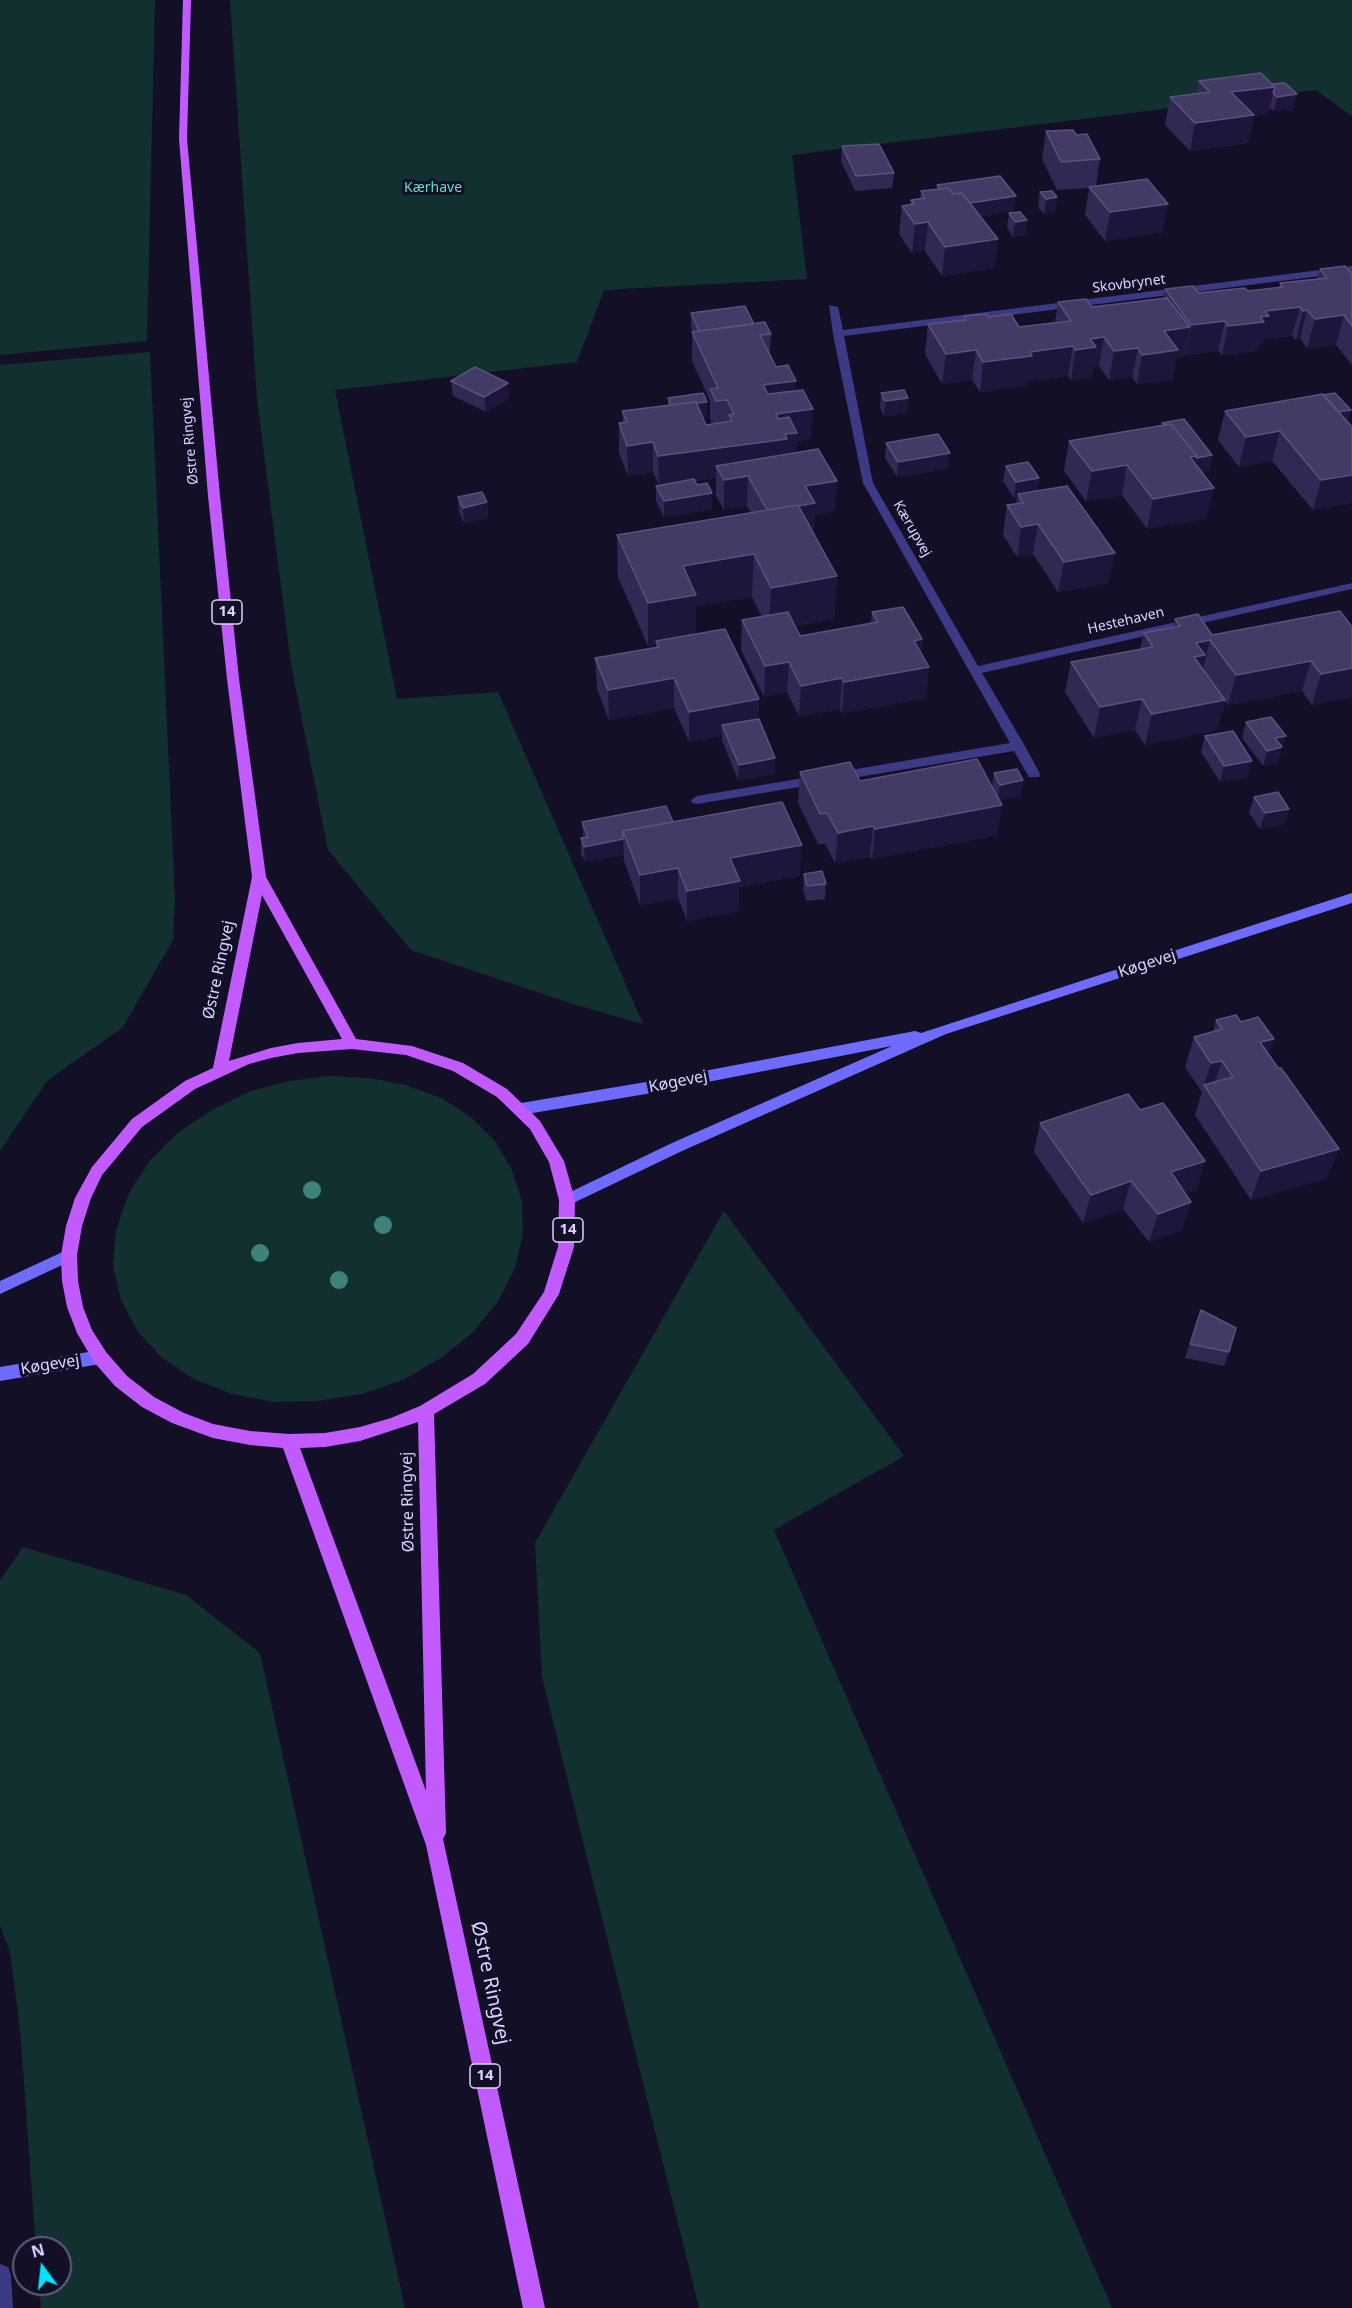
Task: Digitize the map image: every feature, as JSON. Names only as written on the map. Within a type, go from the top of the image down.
[{"type":"main road","name":"Østre Ringvej","points":[[187,0],[183,139],[214,496],[259,877],[220,1070]]},
{"type":"main road","name":"Østre Ringvej","points":[[259,877],[352,1044]]},
{"type":"main road","name":"Køgevej","points":[[567,1200],[677,1147],[941,1030],[1352,898]]},
{"type":"main road","name":"Køgevej","points":[[521,1109],[646,1088],[941,1030]]},
{"type":"main road","name":"14","points":[[352,1044],[407,1050],[458,1066],[481,1078],[521,1109],[547,1142],[556,1161],[567,1200],[568,1224],[561,1270],[551,1294],[538,1318],[522,1340],[487,1373],[454,1396],[394,1424],[360,1434],[325,1440],[289,1441],[250,1438],[213,1431],[178,1418],[148,1402],[121,1381],[100,1357],[85,1333],[75,1307],[70,1281],[69,1255],[74,1226],[83,1198],[97,1171],[115,1146],[137,1123],[190,1085],[245,1060],[280,1051],[352,1044]]},
{"type":"main road","points":[[0,1288],[69,1255]]},
{"type":"main road","name":"Køgevej","points":[[0,1374],[100,1357]]},
{"type":"main road","name":"Østre Ringvej","points":[[426,1411],[436,1845]]},
{"type":"main road","name":"Østre Ringvej","points":[[289,1441],[436,1845],[534,2308]]},
{"type":"street","name":"Skovbrynet","points":[[837,334],[1352,269]]},
{"type":"street","name":"Kærupvej","points":[[833,307],[868,483],[977,670],[1034,774]]},
{"type":"street","name":"Hestehaven","points":[[977,670],[1352,586]]},
{"type":"street","points":[[697,800],[1019,746]]},
{"type":"street","points":[[0,2275],[2,2308]]},
{"type":"green space","points":[[0,0],[155,0],[147,341],[0,355]]},
{"type":"green space","name":"Kærhave","points":[[230,0],[1352,0],[1352,116],[1316,90],[792,155],[807,279],[604,290],[577,362],[335,390],[397,699],[498,692],[643,1024],[576,1005],[411,950],[328,850],[291,664],[257,399]]},
{"type":"green space","points":[[150,352],[175,900],[173,940],[123,1027],[47,1081],[0,1151],[0,365]]},
{"type":"green space","points":[[329,1076],[369,1078],[406,1085],[441,1098],[471,1117],[495,1141],[512,1170],[522,1201],[523,1234],[515,1268],[498,1302],[473,1332],[441,1358],[403,1380],[362,1394],[317,1401],[274,1402],[232,1394],[194,1379],[162,1358],[138,1332],[121,1300],[113,1266],[116,1230],[128,1195],[148,1163],[176,1134],[210,1111],[248,1092],[289,1081]]},
{"type":"green space","points":[[724,1211],[904,1456],[774,1530],[1112,2308],[699,2308],[542,1677],[535,1543]]},
{"type":"green space","points":[[23,1547],[186,1595],[260,1653],[405,2308],[41,2308],[40,2296],[72,2296],[72,2236],[35,2236],[20,2029],[10,1952],[0,1926],[0,1580]]},
{"type":"building","points":[[1261,73],[1275,87],[1231,92],[1254,115],[1195,123],[1170,97],[1210,92],[1199,81]]},
{"type":"building","points":[[1285,83],[1297,94],[1277,97],[1273,93],[1275,87],[1272,84]]},
{"type":"building","points":[[1073,130],[1076,135],[1087,134],[1100,159],[1061,162],[1046,131]]},
{"type":"building","points":[[879,144],[894,173],[856,176],[842,146]]},
{"type":"building","points":[[1000,176],[1016,196],[970,203],[962,193],[953,194],[948,188],[940,189],[937,185]]},
{"type":"building","points":[[1147,179],[1168,204],[1110,212],[1089,187]]},
{"type":"building","points":[[948,188],[953,194],[962,193],[998,239],[945,247],[928,222],[915,224],[902,206],[914,204],[911,200],[925,198],[921,191]]},
{"type":"building","points":[[1052,191],[1057,197],[1046,199],[1040,192]]},
{"type":"building","points":[[1020,212],[1027,220],[1015,222],[1009,213]]},
{"type":"building","points":[[1345,266],[1352,274],[1352,326],[1344,315],[1315,319],[1307,310],[1303,311],[1300,307],[1265,311],[1269,316],[1260,317],[1264,322],[1228,326],[1225,321],[1191,325],[1165,289],[1193,286],[1198,293],[1283,287],[1280,283],[1327,278],[1320,269]]},
{"type":"building","points":[[1167,298],[1190,327],[1164,331],[1178,350],[1142,355],[1138,348],[1114,351],[1104,337],[1090,339],[1096,347],[1075,350],[1073,346],[1030,352],[1032,356],[983,362],[976,350],[946,354],[928,324],[966,320],[964,316],[987,314],[988,317],[1011,314],[1019,327],[1071,321],[1058,302],[1086,299],[1092,307]]},
{"type":"building","points":[[745,306],[754,324],[699,331],[691,313]]},
{"type":"building","points":[[765,322],[771,334],[760,335],[776,367],[788,365],[796,381],[763,385],[768,394],[803,390],[813,409],[776,414],[778,419],[789,417],[797,433],[785,434],[787,439],[658,456],[653,442],[627,446],[619,423],[627,422],[622,411],[696,402],[706,425],[732,421],[729,415],[734,414],[727,400],[716,401],[710,389],[718,388],[692,332]]},
{"type":"building","points":[[475,367],[508,383],[484,397],[451,381]]},
{"type":"building","points":[[904,390],[908,398],[885,401],[881,393]]},
{"type":"building","points":[[703,393],[707,402],[671,405],[668,398]]},
{"type":"building","points":[[1335,393],[1351,410],[1338,412],[1323,395]]},
{"type":"building","points":[[1323,394],[1352,427],[1352,475],[1321,480],[1280,431],[1246,437],[1225,411]]},
{"type":"building","points":[[1184,419],[1212,455],[1196,458],[1197,456],[1171,424],[1162,423]]},
{"type":"building","points":[[1171,424],[1197,456],[1190,457],[1214,488],[1153,499],[1127,465],[1092,471],[1069,441]]},
{"type":"building","points":[[938,434],[950,453],[898,462],[886,443]]},
{"type":"building","points":[[818,449],[837,481],[805,486],[815,503],[798,506],[767,510],[748,476],[724,480],[716,466]]},
{"type":"building","points":[[1028,462],[1039,478],[1016,482],[1006,466]]},
{"type":"building","points":[[694,479],[697,485],[707,483],[712,493],[664,501],[656,486]]},
{"type":"building","points":[[1067,486],[1115,553],[1064,562],[1038,524],[1021,527],[1007,505],[1023,503],[1018,494]]},
{"type":"building","points":[[482,492],[487,502],[463,508],[458,497]]},
{"type":"building","points":[[798,505],[837,576],[771,588],[754,554],[683,566],[696,595],[648,603],[617,535]]},
{"type":"building","points":[[903,607],[922,639],[914,641],[929,667],[844,682],[842,678],[801,686],[789,662],[765,666],[742,620],[788,612],[800,636],[878,622],[872,612]]},
{"type":"building","points":[[1340,611],[1352,627],[1352,668],[1321,674],[1311,661],[1236,675],[1210,640],[1196,643],[1205,655],[1194,657],[1225,700],[1152,714],[1142,699],[1100,707],[1071,662],[1153,647],[1144,633],[1180,626],[1175,619],[1198,614],[1212,635]]},
{"type":"building","points":[[725,629],[759,699],[689,712],[674,678],[608,690],[595,658],[659,647],[656,641]]},
{"type":"building","points":[[1271,717],[1286,736],[1275,738],[1282,747],[1267,751],[1246,722]]},
{"type":"building","points":[[759,719],[775,758],[739,765],[722,725]]},
{"type":"building","points":[[1233,731],[1252,761],[1224,766],[1205,736]]},
{"type":"building","points":[[977,759],[1002,805],[875,829],[873,826],[838,833],[827,813],[820,814],[800,772],[850,762],[860,781]]},
{"type":"building","points":[[1017,769],[1023,780],[1000,785],[994,773]]},
{"type":"building","points":[[1278,792],[1289,809],[1265,813],[1254,797]]},
{"type":"building","points":[[782,802],[802,845],[730,858],[740,881],[687,891],[678,868],[640,875],[623,831]]},
{"type":"building","points":[[666,806],[673,822],[623,831],[623,839],[584,847],[581,838],[588,837],[582,822]]},
{"type":"building","points":[[822,871],[826,884],[807,886],[804,874]]},
{"type":"building","points":[[1236,1015],[1241,1022],[1258,1017],[1274,1039],[1260,1042],[1339,1149],[1261,1171],[1204,1085],[1233,1077],[1222,1061],[1211,1063],[1194,1037],[1222,1029],[1216,1020]]},
{"type":"building","points":[[1128,1094],[1140,1110],[1163,1103],[1205,1161],[1171,1172],[1191,1202],[1158,1214],[1131,1181],[1091,1195],[1040,1123]]},
{"type":"building","points":[[1201,1310],[1236,1328],[1229,1352],[1190,1344]]}]
